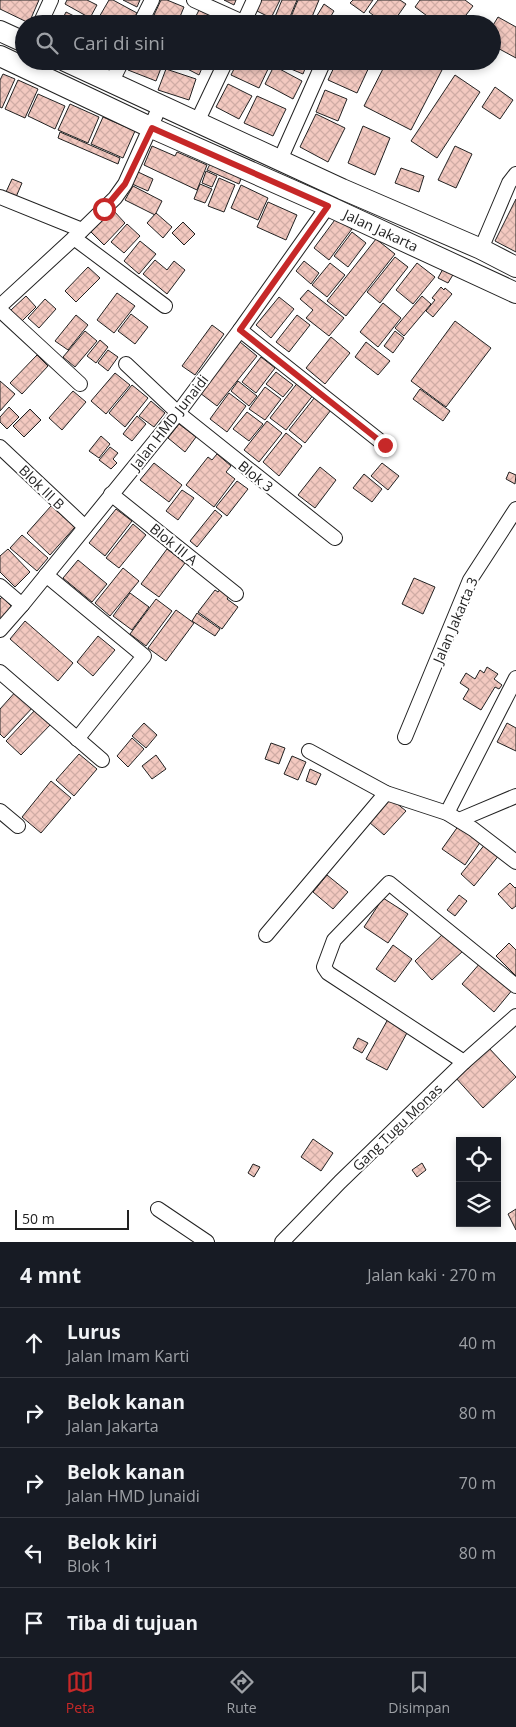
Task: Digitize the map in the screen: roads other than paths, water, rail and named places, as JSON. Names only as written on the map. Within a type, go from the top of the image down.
[{"type":"main road","points":[[0,31],[15,38]]},
{"type":"main road","name":"Jalan Jakarta","points":[[0,56],[15,63]]},
{"type":"main road","name":"Jalan Jakarta","points":[[30,70],[152,128],[328,206],[516,293]]},
{"type":"main road","name":"Jalan Jakarta","points":[[84,70],[342,190],[480,249],[516,267]]},
{"type":"street","points":[[44,15],[51,0]]},
{"type":"street","points":[[144,15],[152,0]]},
{"type":"street","points":[[194,0],[227,15]]},
{"type":"street","points":[[248,15],[254,0]]},
{"type":"street","points":[[111,83],[118,70]]},
{"type":"street","points":[[197,122],[222,70]]},
{"type":"street","points":[[280,160],[320,70]]},
{"type":"street","points":[[80,384],[0,308],[104,209],[125,184],[152,128],[160,106]]},
{"type":"street","points":[[480,249],[509,183],[516,174]]},
{"type":"street","points":[[0,197],[78,234],[165,306]]},
{"type":"street","name":"Jalan HMD Junaidi","points":[[0,630],[178,413],[240,330],[328,206]]},
{"type":"street","points":[[240,330],[385,445]]},
{"type":"street","name":"Blok 3","points":[[126,364],[178,413],[335,538]]},
{"type":"street","name":"Blok III B","points":[[0,446],[85,527]]},
{"type":"street","name":"Blok III A","points":[[111,494],[236,594]]},
{"type":"street","name":"Jalan Jakarta 3","points":[[405,738],[470,580],[516,509]]},
{"type":"street","points":[[46,574],[144,656],[78,739]]},
{"type":"street","points":[[0,586],[22,605]]},
{"type":"street","points":[[0,672],[102,760]]},
{"type":"street","points":[[447,813],[516,678]]},
{"type":"street","points":[[309,751],[386,793],[447,813],[516,862]]},
{"type":"street","points":[[266,935],[386,793]]},
{"type":"street","points":[[459,820],[516,796]]},
{"type":"street","points":[[0,811],[18,826]]},
{"type":"street","points":[[464,1062],[335,977],[324,967],[334,940],[389,883],[516,986]]},
{"type":"street","name":"Gang Tugu Monas","points":[[282,1242],[340,1182],[464,1062],[516,1016]]},
{"type":"street","points":[[158,1208],[206,1242]]}]
